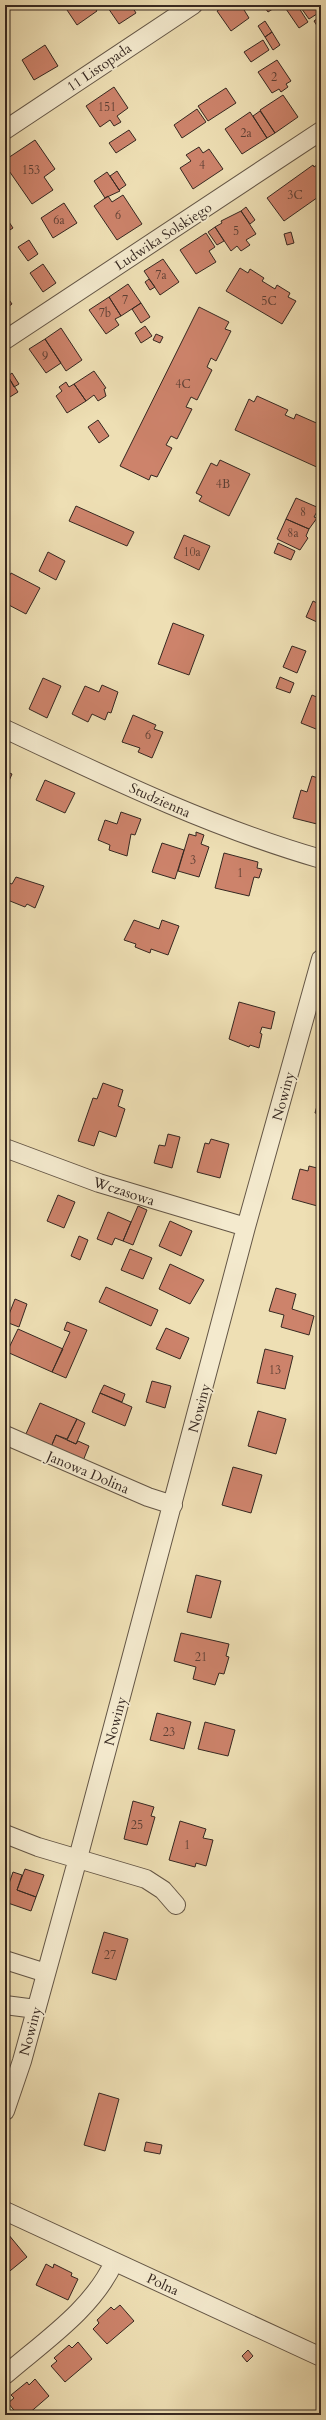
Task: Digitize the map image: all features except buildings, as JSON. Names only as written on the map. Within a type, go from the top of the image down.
[{"type":"street","name":"11 Listopada","points":[[5,130],[192,5]]},
{"type":"street","name":"Ludwika Solskiego","points":[[5,340],[321,131]]},
{"type":"street","name":"Studzienna","points":[[5,729],[213,823],[252,838],[321,859]]},
{"type":"street","name":"Nowiny","points":[[5,2111],[36,2009],[78,1858],[246,1227],[321,960]]},
{"type":"street","name":"Wczasowa","points":[[5,1148],[98,1183],[246,1227]]},
{"type":"street","name":"Janowa Dolina","points":[[5,1435],[112,1482],[173,1505]]},
{"type":"street","points":[[5,1834],[38,1847],[146,1879],[159,1887],[176,1905]]},
{"type":"street","points":[[5,1960],[46,1973]]},
{"type":"street","points":[[5,2005],[36,2009]]},
{"type":"street","name":"Polna","points":[[5,2211],[321,2357]]},
{"type":"street","points":[[5,2375],[83,2307],[106,2281],[114,2262]]}]
